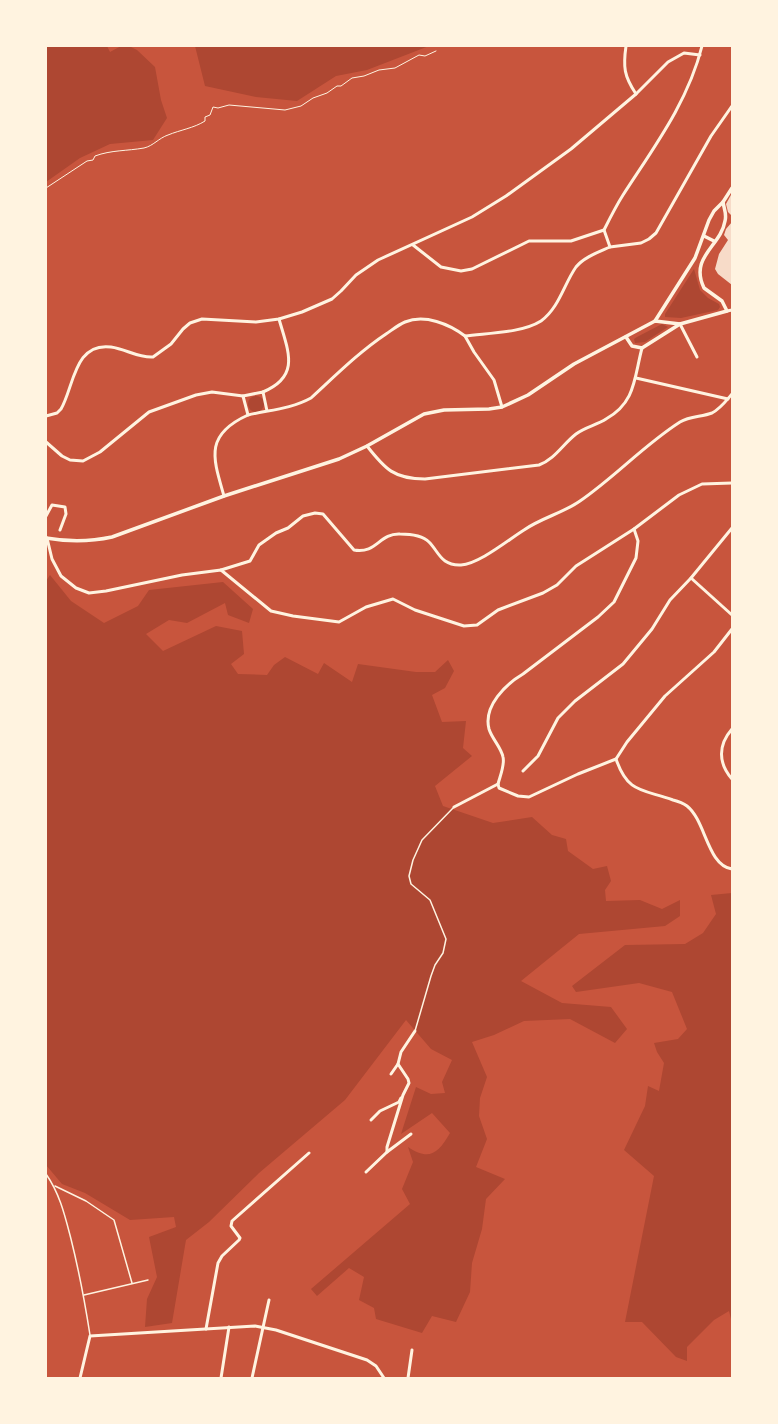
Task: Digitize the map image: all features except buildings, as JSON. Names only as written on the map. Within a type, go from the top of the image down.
[{"type":"street","points":[[626,46],[624,71],[628,82],[636,94]]},
{"type":"street","points":[[413,245],[440,267],[460,271],[472,269],[529,241],[571,242],[604,230],[622,197],[663,136],[693,74],[702,46]]},
{"type":"street","points":[[46,416],[58,413],[65,402],[77,366],[87,354],[96,350],[111,347],[140,356],[153,358],[162,352],[186,326],[202,319],[256,322],[279,319],[302,312],[332,298],[368,266],[388,254],[413,245],[472,217],[506,196],[556,160],[636,94],[668,62],[677,56],[684,53],[700,55]]},
{"type":"street","points":[[466,336],[521,329],[540,321],[556,304],[576,267],[592,255],[610,246],[641,242],[649,239],[656,233],[711,136],[732,106]]},
{"type":"street","points":[[732,188],[723,202],[714,211],[709,220],[695,258],[655,321],[574,364],[528,395],[502,408],[489,410],[444,410],[430,412],[415,418],[367,446],[339,459],[224,496],[112,537],[75,542],[46,538],[52,559],[61,576],[76,588],[89,592],[106,591],[182,575],[221,570],[250,561],[259,545],[276,533],[288,528],[303,516],[316,513],[323,514],[354,550],[369,550],[388,536],[398,534],[408,535],[422,537],[429,542],[439,557],[446,562],[454,565],[462,565],[483,556],[526,528],[571,508],[667,431],[687,418],[712,412],[732,394]]},
{"type":"street","points":[[723,202],[726,214],[725,222],[699,270],[704,288],[722,301],[727,311]]},
{"type":"street","points":[[604,230],[610,246]]},
{"type":"street","points":[[704,236],[714,241]]},
{"type":"street","points":[[695,258],[703,262]]},
{"type":"street","points":[[626,337],[632,346],[642,348],[680,324],[732,310]]},
{"type":"street","points":[[46,442],[62,456],[70,460],[83,461],[100,452],[149,412],[190,397],[212,392],[226,392],[243,396],[263,392],[274,387],[282,381],[289,364],[289,354],[279,319]]},
{"type":"street","points":[[224,496],[214,460],[217,443],[221,434],[231,423],[248,415],[293,406],[311,398],[359,355],[404,322],[424,319],[434,321],[453,327],[466,336],[474,352],[494,380],[502,408]]},
{"type":"street","points":[[655,321],[680,324]]},
{"type":"street","points":[[680,324],[697,357]]},
{"type":"street","points":[[367,446],[385,468],[406,478],[425,478],[532,467],[550,460],[577,433],[614,414],[632,394],[642,348]]},
{"type":"street","points":[[636,378],[728,399]]},
{"type":"street","points":[[263,392],[267,411]]},
{"type":"street","points":[[243,396],[248,415]]},
{"type":"street","points":[[221,570],[271,611],[292,616],[339,622],[366,607],[393,599],[429,615],[468,627],[480,624],[498,610],[543,593],[557,585],[576,566],[634,529],[679,495],[702,484],[713,482],[732,482]]},
{"type":"street","points":[[46,516],[52,505],[64,507],[66,514],[60,530]]},
{"type":"street","points":[[524,771],[538,756],[558,718],[575,701],[623,664],[652,629],[670,600],[691,578],[732,528]]},
{"type":"street","points":[[634,529],[638,541],[636,558],[614,602],[598,617],[523,674],[510,682],[498,696],[492,708],[489,725],[503,758],[498,784],[499,788],[509,794],[530,797],[578,774],[616,759],[627,742],[665,696],[714,652],[732,629]]},
{"type":"street","points":[[691,578],[732,615]]},
{"type":"street","points":[[732,729],[724,740],[721,759],[724,769],[732,779]]},
{"type":"street","points":[[616,759],[627,781],[634,787],[686,805],[696,815],[717,859],[724,867],[732,869]]},
{"type":"street","points":[[454,807],[498,784]]},
{"type":"street","points":[[391,1074],[398,1064],[401,1052],[415,1030]]},
{"type":"street","points":[[371,1120],[380,1111],[399,1102],[408,1087],[408,1079],[398,1064]]},
{"type":"street","points":[[387,1152],[387,1147],[403,1095]]},
{"type":"street","points":[[366,1172],[387,1152],[411,1134]]},
{"type":"street","points":[[206,1329],[218,1263],[222,1256],[240,1238],[232,1228],[232,1221],[309,1154]]},
{"type":"street","points":[[252,1378],[268,1300]]},
{"type":"street","points":[[221,1378],[229,1327]]},
{"type":"street","points":[[80,1378],[90,1336],[229,1327],[263,1327],[367,1360],[376,1366],[384,1378]]},
{"type":"street","points":[[408,1378],[412,1350]]},
{"type":"lane","points":[[415,1030],[431,976],[444,949],[446,939],[430,900],[411,884],[409,876],[422,840],[454,807]]},
{"type":"lane","points":[[46,1174],[55,1186],[61,1201],[84,1295],[90,1336]]},
{"type":"lane","points":[[55,1186],[86,1201],[114,1220],[132,1283]]},
{"type":"lane","points":[[84,1295],[148,1280]]},
{"type":"path","points":[[46,188],[87,161],[93,160],[95,156],[107,152],[145,147],[156,143],[166,135],[198,125],[205,121],[206,117],[210,116],[213,107],[218,108],[229,105],[285,110],[302,106],[313,98],[326,93],[337,86],[341,86],[352,78],[364,76],[379,70],[395,68],[419,55],[425,56],[436,51]]},
{"type":"shaded area","points":[[46,46],[107,46],[110,52],[121,46],[129,46],[137,50],[155,67],[161,100],[167,118],[153,140],[110,144],[80,158],[46,182]]},
{"type":"shaded area","points":[[195,46],[429,46],[367,70],[336,76],[297,101],[256,97],[205,86]]},
{"type":"shaded area","points":[[694,269],[700,290],[708,298],[719,304],[720,307],[718,310],[681,318],[665,317],[665,314]]},
{"type":"shaded area","points":[[662,324],[668,327],[645,342],[635,343],[634,339]]},
{"type":"shaded area","points":[[256,396],[262,398],[264,404],[262,410],[256,412],[250,410],[248,404],[250,398]]},
{"type":"shaded area","points":[[50,575],[71,601],[104,623],[138,606],[149,590],[223,582],[253,609],[249,623],[228,615],[225,603],[187,623],[169,620],[146,634],[163,651],[216,626],[242,631],[244,654],[231,664],[238,674],[267,675],[274,665],[285,657],[318,674],[324,663],[352,682],[358,664],[416,672],[435,672],[448,660],[454,671],[445,688],[432,695],[442,722],[466,721],[463,748],[472,756],[435,786],[443,806],[493,823],[532,817],[552,835],[566,839],[568,851],[593,869],[607,866],[611,881],[605,890],[606,901],[640,900],[662,909],[680,900],[680,916],[665,926],[579,934],[521,981],[562,1003],[611,1007],[627,1029],[615,1043],[570,1019],[524,1021],[494,1035],[472,1042],[487,1077],[480,1098],[479,1116],[487,1139],[476,1167],[505,1179],[486,1199],[482,1229],[472,1263],[470,1292],[456,1322],[432,1316],[422,1333],[376,1319],[374,1308],[359,1300],[364,1277],[349,1268],[317,1296],[311,1289],[410,1204],[402,1189],[413,1162],[408,1147],[422,1154],[432,1153],[441,1146],[450,1133],[432,1113],[401,1134],[416,1087],[431,1094],[445,1093],[442,1082],[452,1060],[431,1049],[406,1020],[345,1100],[259,1173],[209,1222],[186,1240],[172,1323],[145,1327],[147,1299],[157,1277],[149,1237],[176,1227],[174,1217],[130,1220],[85,1193],[62,1184],[46,1165],[46,581]]},
{"type":"shaded area","points":[[732,893],[732,1323],[729,1311],[714,1320],[687,1347],[687,1361],[676,1357],[642,1322],[625,1322],[654,1176],[624,1150],[645,1106],[648,1086],[659,1091],[664,1063],[657,1052],[654,1043],[678,1039],[687,1029],[672,992],[639,983],[576,992],[572,986],[625,945],[685,944],[703,933],[716,914],[711,895]]}]
